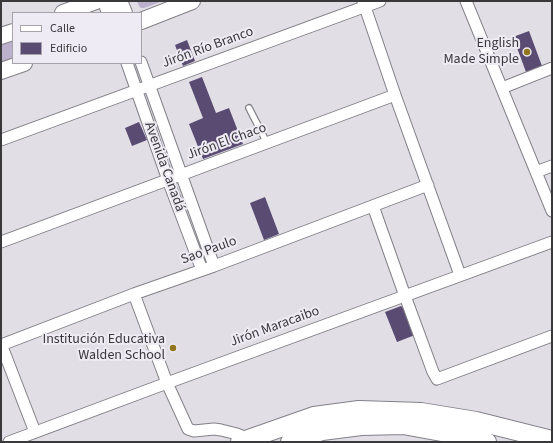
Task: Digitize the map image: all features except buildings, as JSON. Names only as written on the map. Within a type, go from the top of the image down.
[{"type":"main road","points":[[66,12],[96,1]]},
{"type":"main road","points":[[106,1],[110,12]]},
{"type":"main road","points":[[119,1],[124,12]]},
{"type":"main road","points":[[142,20],[192,1]]},
{"type":"main road","points":[[1,36],[12,32]]},
{"type":"main road","points":[[1,71],[21,64]]},
{"type":"main road","points":[[244,440],[314,416],[359,410],[421,412],[476,421],[552,440]]},
{"type":"main road","points":[[290,442],[322,431],[361,426],[403,425],[475,438],[487,442]]},
{"type":"street","name":"Jirón Río Branco","points":[[1,140],[149,86],[364,4],[380,1]]},
{"type":"street","points":[[469,2],[552,211]]},
{"type":"street","points":[[364,4],[460,275]]},
{"type":"street","name":"Avenida Canadá","points":[[127,64],[168,180],[202,270]]},
{"type":"street","name":"Avenida Canadá","points":[[142,64],[214,266]]},
{"type":"street","points":[[502,88],[552,68]]},
{"type":"street","name":"Jirón El Chaco","points":[[1,242],[395,95]]},
{"type":"street","points":[[536,172],[552,166]]},
{"type":"street","name":"Sao Paulo","points":[[1,344],[134,294],[214,266],[428,185]]},
{"type":"street","points":[[373,206],[433,372],[437,379],[552,336]]},
{"type":"street","name":"Jirón Maracaibo","points":[[9,442],[552,242]]},
{"type":"street","points":[[134,294],[167,383],[186,426],[191,431],[221,430],[237,434],[244,440]]},
{"type":"street","points":[[1,344],[35,432]]},
{"type":"lane","points":[[249,108],[266,143]]},
{"type":"shaded area","points":[[137,1],[163,1],[141,8]]},
{"type":"shaded area","points":[[12,40],[12,59],[1,63],[1,45]]},
{"type":"place","name":"English Made Simple","points":[[527,52]]},
{"type":"place","name":"Institución Educativa Walden School","points":[[173,348]]}]
